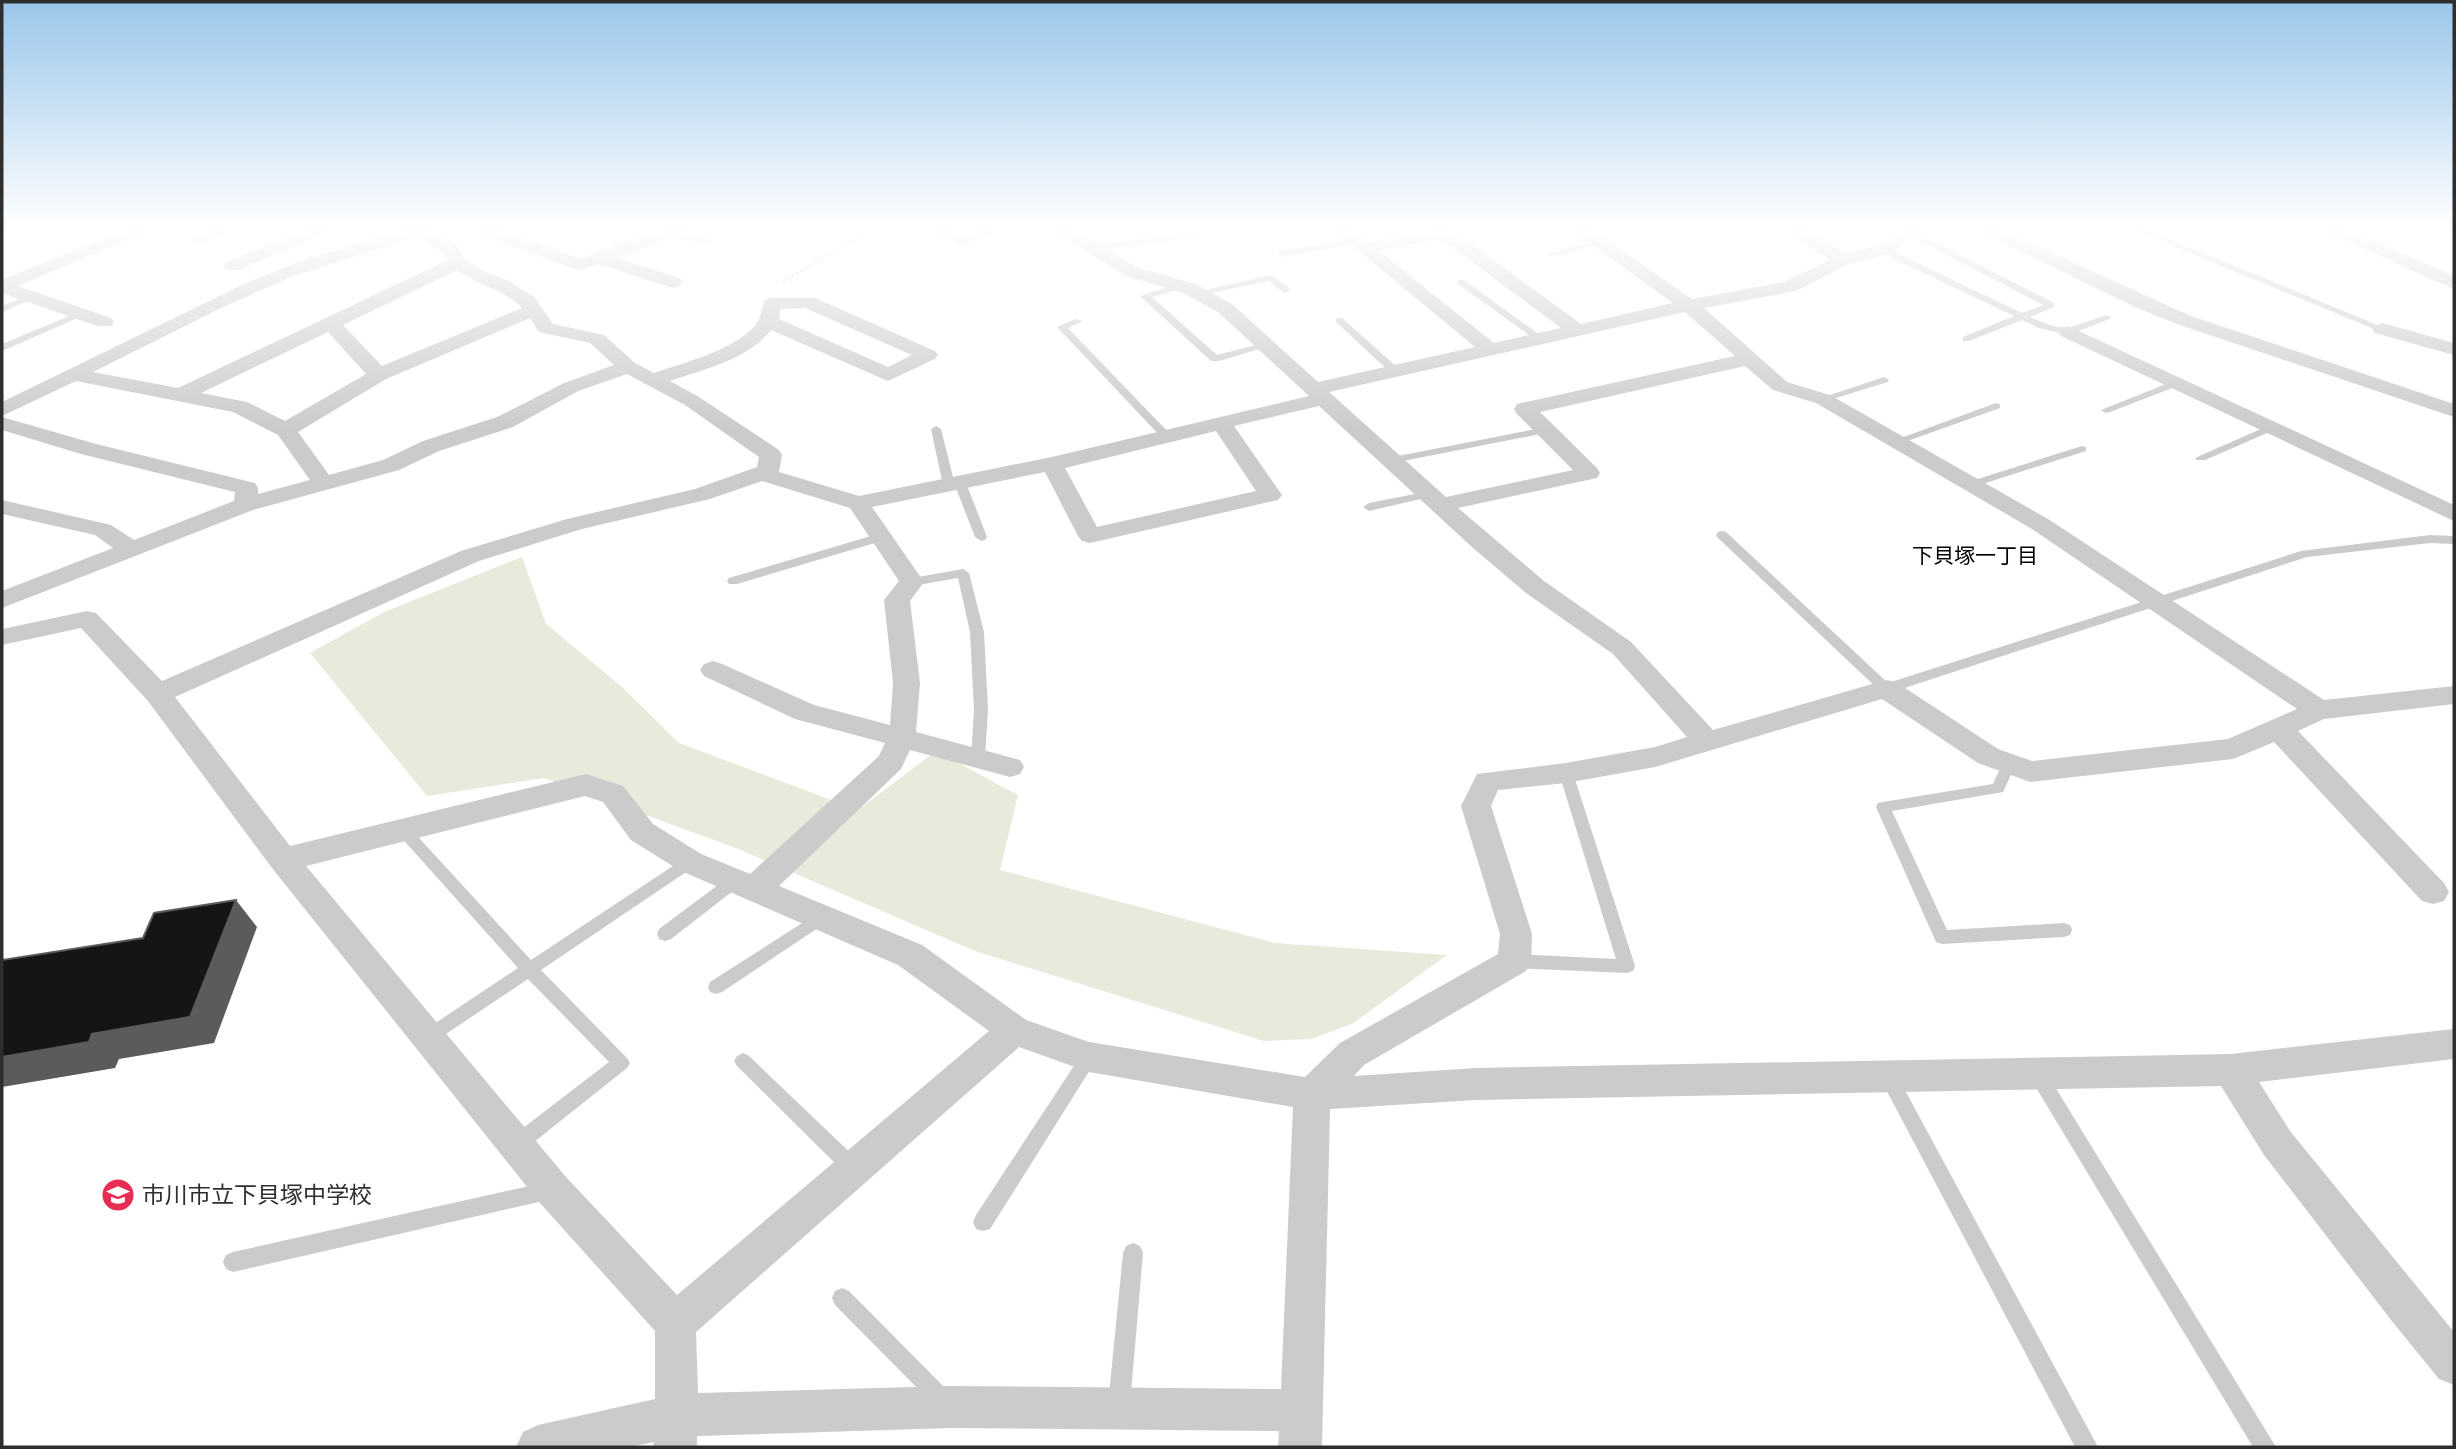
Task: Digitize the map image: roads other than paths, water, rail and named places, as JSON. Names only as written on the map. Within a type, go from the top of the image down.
[{"type":"street","points":[[26,295],[104,322]]},
{"type":"street","points":[[2,410],[240,295]]},
{"type":"street","points":[[181,395],[390,295]]},
{"type":"street","points":[[517,295],[527,301],[546,328],[597,339],[628,367],[692,401],[771,455],[768,471],[771,477],[858,503],[1052,464],[1222,424],[1394,370],[1747,295]]},
{"type":"street","points":[[1200,295],[1225,308],[1268,345],[1482,543],[1535,587],[1622,648],[1706,740]]},
{"type":"street","points":[[1422,295],[1489,349]]},
{"type":"street","points":[[1529,295],[1577,330]]},
{"type":"street","points":[[1675,295],[1780,386],[1823,399],[2040,524],[2319,710]]},
{"type":"street","points":[[2123,295],[2184,320],[2454,411]]},
{"type":"street","points":[[653,380],[733,349],[753,338],[771,308],[808,302],[928,355],[888,375],[771,308]]},
{"type":"street","points":[[286,430],[379,375],[533,310]]},
{"type":"street","points":[[330,323],[379,375]]},
{"type":"street","points":[[2382,329],[2454,349]]},
{"type":"street","points":[[2068,332],[2454,514]]},
{"type":"street","points":[[1436,499],[1589,473],[1525,409],[1749,359]]},
{"type":"street","points":[[2,600],[245,505],[391,465],[431,446],[505,422],[571,387],[628,367]]},
{"type":"street","points":[[74,374],[239,407],[286,430],[323,484]]},
{"type":"street","points":[[2,422],[89,449],[247,488],[245,505]]},
{"type":"street","points":[[1052,464],[1090,536],[1270,495],[1222,424]]},
{"type":"street","points":[[158,694],[470,556],[575,524],[702,494],[768,471]]},
{"type":"street","points":[[746,885],[891,762],[903,737],[908,700],[897,600],[912,582],[858,503]]},
{"type":"street","points":[[2,507],[103,530],[133,550]]},
{"type":"street","points":[[2,637],[87,619],[158,694],[283,860],[553,1190],[675,1323],[676,1431]]},
{"type":"street","points":[[713,670],[805,712],[1010,767]]},
{"type":"street","points":[[538,1447],[676,1431],[950,1407],[1119,1406],[1299,1428],[1312,1094],[1352,1054],[1514,961],[1516,934],[1476,806],[1487,780],[1566,774],[1599,765],[1655,757],[1886,689],[1988,756],[2030,772],[2233,749],[2319,710],[2454,695]]},
{"type":"street","points":[[2278,729],[2433,892]]},
{"type":"street","points":[[283,860],[586,785],[613,794],[642,832],[690,862],[910,955],[1014,1030],[1089,1057],[1312,1094],[1476,1084],[2231,1070],[2454,1044]]},
{"type":"street","points":[[675,1323],[1014,1030]]},
{"type":"street","points":[[2231,1070],[2277,1143],[2454,1364]]},
{"type":"lane","points":[[1154,295],[1145,296],[1215,359],[1268,345]]},
{"type":"lane","points":[[1479,295],[1539,338]]},
{"type":"lane","points":[[1973,295],[2020,318],[2068,332],[2107,318]]},
{"type":"lane","points":[[1966,339],[2051,305],[2032,295]]},
{"type":"lane","points":[[2297,295],[2382,329]]},
{"type":"lane","points":[[2,309],[32,297]]},
{"type":"lane","points":[[2,348],[82,314]]},
{"type":"lane","points":[[1339,320],[1394,370]]},
{"type":"lane","points":[[1078,321],[1062,327],[1167,437]]},
{"type":"lane","points":[[1823,399],[1884,380]]},
{"type":"lane","points":[[2106,410],[2176,383]]},
{"type":"lane","points":[[1895,442],[1996,406]]},
{"type":"lane","points":[[2201,458],[2270,428]]},
{"type":"lane","points":[[936,429],[954,484],[981,537]]},
{"type":"lane","points":[[1393,460],[1546,430]]},
{"type":"lane","points":[[1969,485],[2082,449]]},
{"type":"lane","points":[[1369,507],[1436,499]]},
{"type":"lane","points":[[1722,535],[1886,689],[2305,554],[2430,539],[2454,540]]},
{"type":"lane","points":[[733,581],[881,537]]},
{"type":"lane","points":[[912,582],[963,573],[976,632],[981,710],[978,758]]},
{"type":"lane","points":[[2009,764],[1998,788],[1883,807],[1942,937],[2064,930]]},
{"type":"lane","points":[[1514,961],[1627,966],[1566,774]]},
{"type":"lane","points":[[404,831],[530,970],[621,1063],[517,1144]]},
{"type":"lane","points":[[428,1037],[690,862]]},
{"type":"lane","points":[[665,934],[746,885]]},
{"type":"lane","points":[[716,987],[821,917]]},
{"type":"lane","points":[[983,1222],[1089,1057]]},
{"type":"lane","points":[[743,1060],[853,1168]]},
{"type":"lane","points":[[2038,1074],[2265,1447]]},
{"type":"lane","points":[[1888,1076],[2087,1447]]},
{"type":"lane","points":[[233,1262],[553,1190]]},
{"type":"lane","points":[[1119,1406],[1133,1253]]},
{"type":"lane","points":[[842,1298],[950,1407]]},
{"type":"place","name":"市川市立下貝塚中学校","points":[[118,1195]]},
{"type":"district","name":"下貝塚一丁目","points":[[1975,556]]}]
